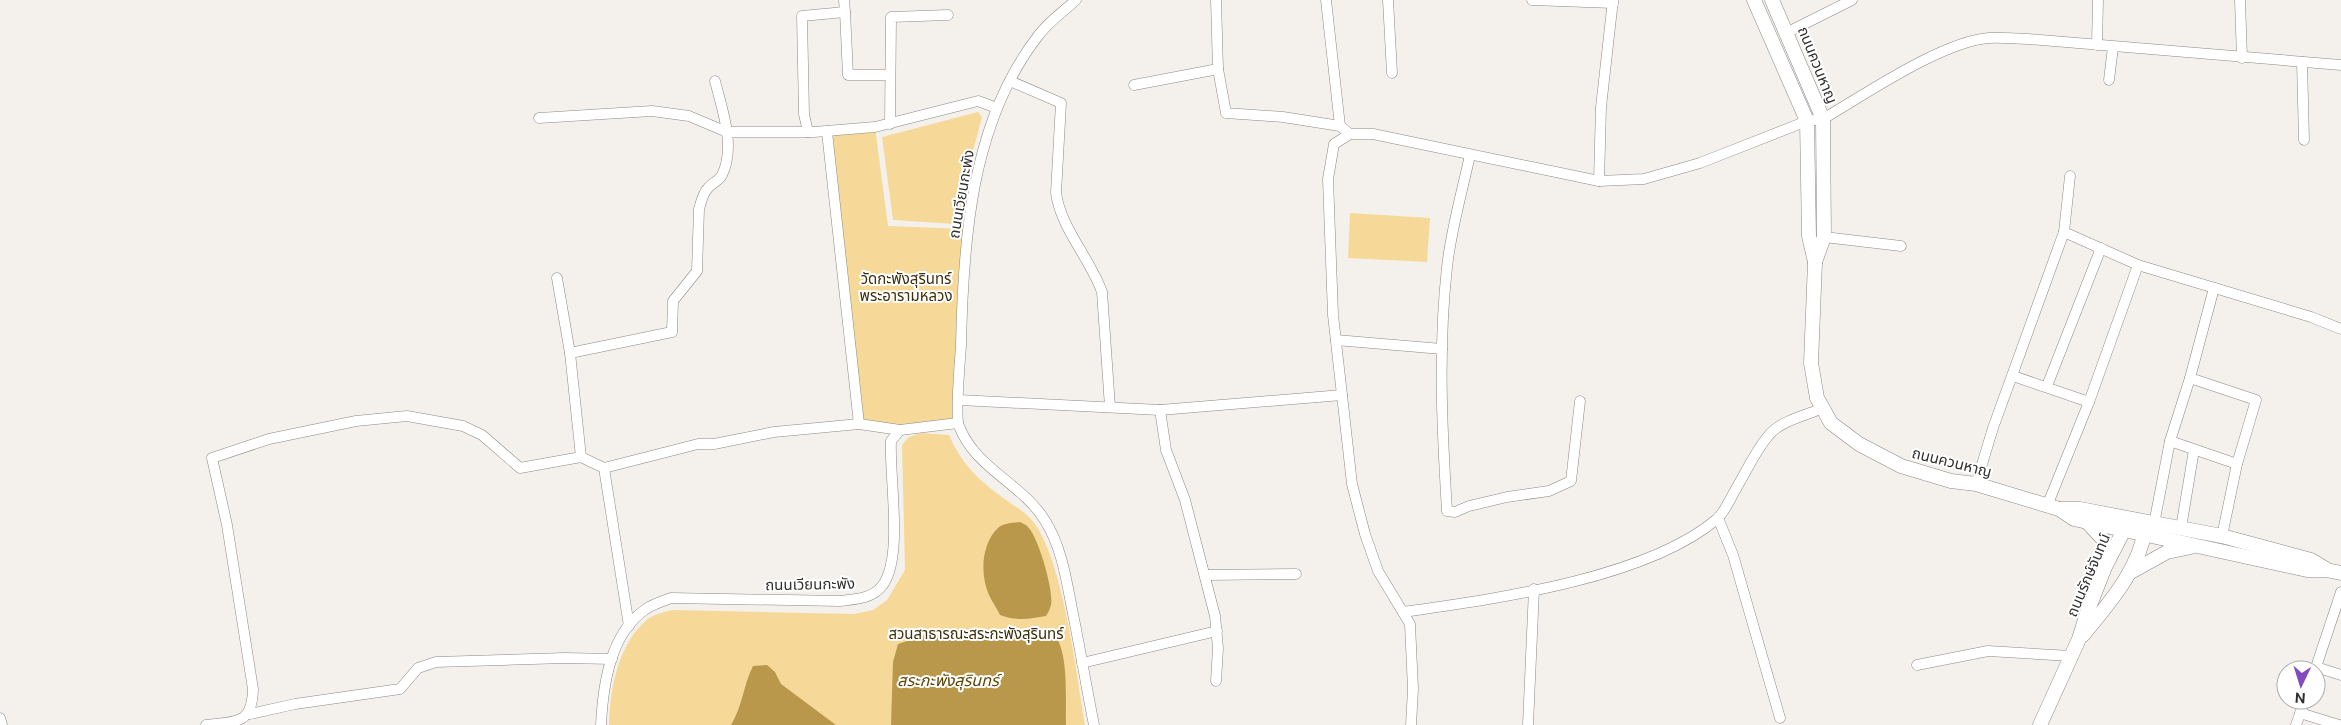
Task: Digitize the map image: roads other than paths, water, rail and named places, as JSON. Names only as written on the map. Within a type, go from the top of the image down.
[{"type":"main road","name":"ถนนควนหาญ","points":[[1754,0],[1807,120],[1809,236],[1815,262],[1811,363],[1817,398],[1830,423],[1859,444],[1901,466],[1951,481],[1976,484],[2053,507],[2080,509],[2127,525]]},
{"type":"main road","name":"ถนนควนหาญ","points":[[1772,0],[1788,32],[1823,119],[1824,237],[1815,262]]},
{"type":"main road","name":"ถนนควนหาญ","points":[[2053,507],[2074,519],[2087,522],[2148,527]]},
{"type":"main road","points":[[2087,522],[2104,540],[2107,553],[2105,567]]},
{"type":"main road","name":"ถนนรักษ์จันทน์","points":[[2080,639],[2088,610],[2105,567],[2127,525]]},
{"type":"main road","points":[[2148,527],[2181,528],[2222,536],[2311,560],[2326,570]]},
{"type":"main road","points":[[2148,527],[2209,547],[2308,570],[2326,570],[2341,574]]},
{"type":"main road","name":"ถนนรักษ์จันทน์","points":[[2080,639],[2131,572],[2148,527]]},
{"type":"main road","points":[[2131,572],[2166,552],[2185,547],[2209,547]]},
{"type":"main road","points":[[2040,725],[2080,639]]},
{"type":"street","points":[[844,0],[848,75],[890,75]]},
{"type":"street","name":"ถนนเวียนกะพัง","points":[[1076,0],[1039,34],[1020,62],[997,108],[979,165],[968,229],[962,315],[958,423],[969,448],[1030,502],[1044,518],[1055,540],[1066,578],[1094,725]]},
{"type":"street","points":[[1216,0],[1218,69],[1226,113],[1284,117],[1340,126],[1350,134]]},
{"type":"street","points":[[1326,0],[1340,126]]},
{"type":"street","points":[[1388,0],[1392,73]]},
{"type":"street","points":[[1532,0],[1613,2],[1601,107],[1599,181]]},
{"type":"street","points":[[1788,32],[1852,0]]},
{"type":"street","points":[[2098,0],[2098,45]]},
{"type":"street","points":[[2240,0],[2242,58]]},
{"type":"street","points":[[808,132],[804,114],[802,16],[845,12]]},
{"type":"street","points":[[890,124],[890,17],[948,15]]},
{"type":"street","points":[[1411,725],[1413,689],[1410,624],[1378,572],[1365,534],[1352,484],[1336,340],[1328,179],[1334,144],[1350,134],[1373,134],[1470,156],[1599,181],[1644,179],[1700,163],[1807,120],[1823,119],[1920,63],[1961,44],[1988,38],[2341,65]]},
{"type":"street","points":[[2109,80],[2112,47]]},
{"type":"street","points":[[2302,62],[2304,140]]},
{"type":"street","points":[[1134,85],[1218,69]]},
{"type":"street","points":[[570,353],[672,332],[673,301],[698,271],[699,209],[707,188],[721,177],[727,162],[727,132],[715,81]]},
{"type":"street","points":[[1010,81],[1061,103],[1056,193],[1064,218],[1097,278],[1102,292],[1110,406]]},
{"type":"street","points":[[539,118],[652,111],[689,116],[727,132],[827,132],[890,124],[978,101],[997,108]]},
{"type":"street","points":[[827,132],[859,424]]},
{"type":"street","points":[[1470,156],[1447,266],[1442,349],[1441,414],[1447,511],[1455,512],[1469,506],[1508,497],[1549,491],[1571,481],[1580,401]]},
{"type":"street","points":[[1976,484],[2012,376],[2064,232],[2070,176]]},
{"type":"street","points":[[2064,232],[2138,265],[2311,317],[2341,329]]},
{"type":"street","points":[[1824,237],[1901,246]]},
{"type":"street","points":[[2047,386],[2101,248]]},
{"type":"street","points":[[2053,507],[2088,402],[2138,265]]},
{"type":"street","points":[[557,278],[570,353],[581,457]]},
{"type":"street","points":[[2148,527],[2170,441],[2190,378],[2214,288]]},
{"type":"street","points":[[1336,340],[1442,349]]},
{"type":"street","points":[[2012,376],[2047,386],[2088,402]]},
{"type":"street","points":[[2190,378],[2256,400],[2237,464],[2222,536]]},
{"type":"street","points":[[959,400],[1110,406],[1160,410],[1342,395]]},
{"type":"street","points":[[1403,612],[1472,602],[1584,579],[1676,546],[1718,518],[1769,434],[1783,425],[1823,408]]},
{"type":"street","points":[[1160,410],[1166,450],[1185,500],[1217,631],[1216,681]]},
{"type":"street","points":[[250,714],[253,705],[253,689],[227,525],[212,458],[269,439],[356,421],[407,416],[463,426],[476,432],[520,468],[581,457],[604,468],[698,444],[714,444],[774,432],[859,424],[900,430],[958,423]]},
{"type":"street","name":"ถนนเวียนกะพัง","points":[[601,725],[606,678],[612,659],[629,626],[646,609],[671,598],[840,601],[864,598],[882,587],[892,568],[894,542],[891,441],[900,430]]},
{"type":"street","points":[[2170,441],[2237,464]]},
{"type":"street","points":[[2181,528],[2194,450]]},
{"type":"street","points":[[604,468],[629,626]]},
{"type":"street","points":[[1718,518],[1733,556],[1780,718]]},
{"type":"street","points":[[1204,576],[1296,574]]},
{"type":"street","points":[[1528,725],[1534,589]]},
{"type":"street","points":[[2318,660],[2337,615],[2341,592]]},
{"type":"street","points":[[1082,663],[1217,631]]},
{"type":"street","points":[[1917,665],[1988,651],[2071,656]]},
{"type":"street","points":[[206,725],[235,721],[250,714],[294,704],[400,689],[418,668],[436,662],[565,658],[612,659]]},
{"type":"street","points":[[2326,671],[2341,675]]},
{"type":"street","points":[[2296,725],[2301,710]]},
{"type":"street","points":[[2300,713],[2339,725]]},
{"type":"street","points":[[0,718],[2,725]]},
{"type":"water","points":[[1020,522],[1031,531],[1044,564],[1051,598],[1051,606],[1046,616],[1023,619],[1000,615],[986,587],[983,569],[988,542],[1000,526]]},
{"type":"water","name":"สระกะพังสุรินทร์","points":[[1042,631],[1052,632],[1062,650],[1065,676],[1066,725],[891,725],[893,662],[898,644],[925,635],[988,638]]},
{"type":"water","points":[[767,665],[775,672],[781,684],[836,725],[731,725],[753,666]]},
{"type":"park label","name":"วัดกะพังสุรินทร์ พระอารามหลวง","points":[[906,286]]},
{"type":"park label","name":"สวนสาธารณะสระกะพังสุรินทร์","points":[[976,633]]}]
